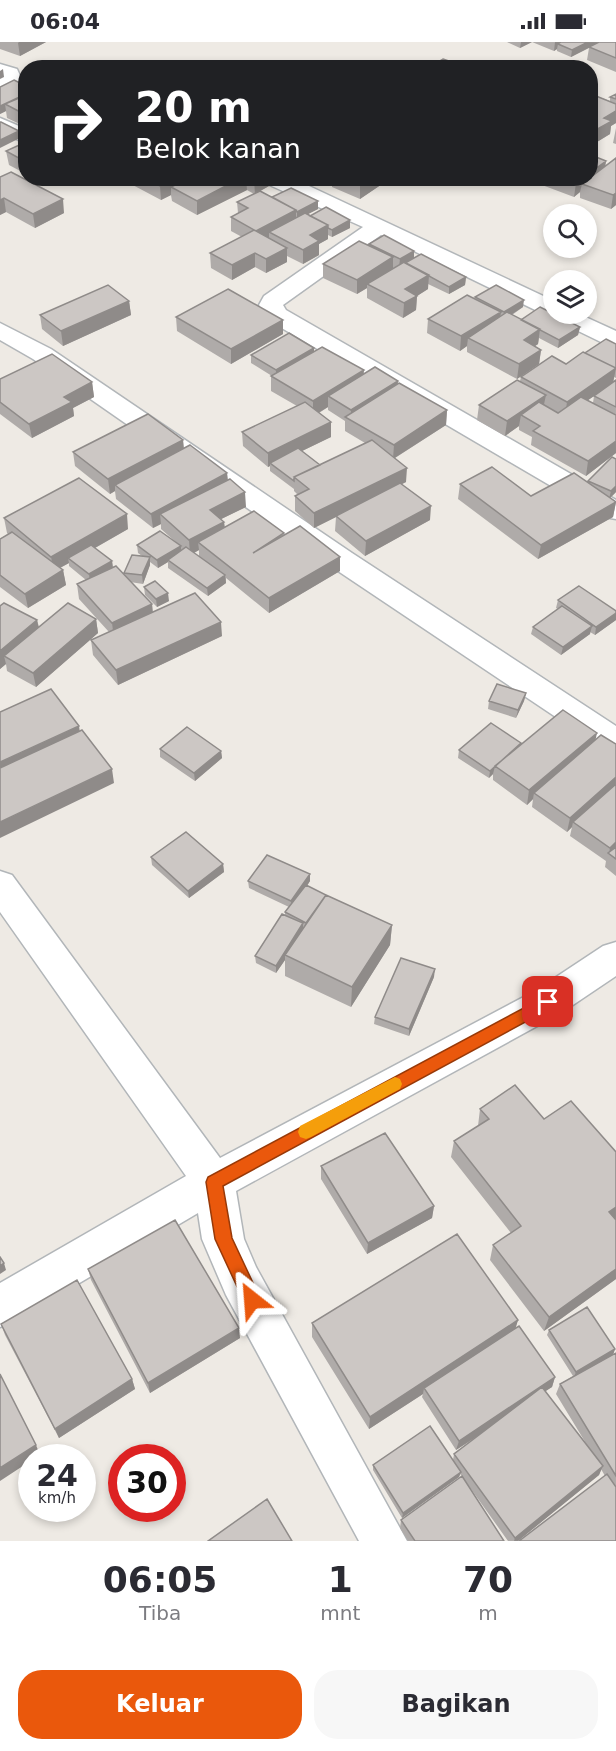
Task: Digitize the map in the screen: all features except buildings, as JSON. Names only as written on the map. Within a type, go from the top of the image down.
[{"type":"street","points":[[0,124],[18,133]]},
{"type":"street","points":[[291,186],[543,305]]},
{"type":"street","points":[[379,226],[272,301],[271,305],[277,315],[614,511]]},
{"type":"street","points":[[582,324],[616,340]]},
{"type":"street","points":[[0,330],[42,354],[342,560],[616,742]]},
{"type":"street","points":[[0,885],[214,1182],[223,1239],[241,1281],[384,1541]]},
{"type":"street","points":[[0,1306],[214,1182],[548,1002],[616,957]]},
{"type":"slow traffic","points":[[306,1132],[395,1084]]},
{"type":"route","points":[[252,1300],[223,1239],[214,1182],[548,1002]]}]
